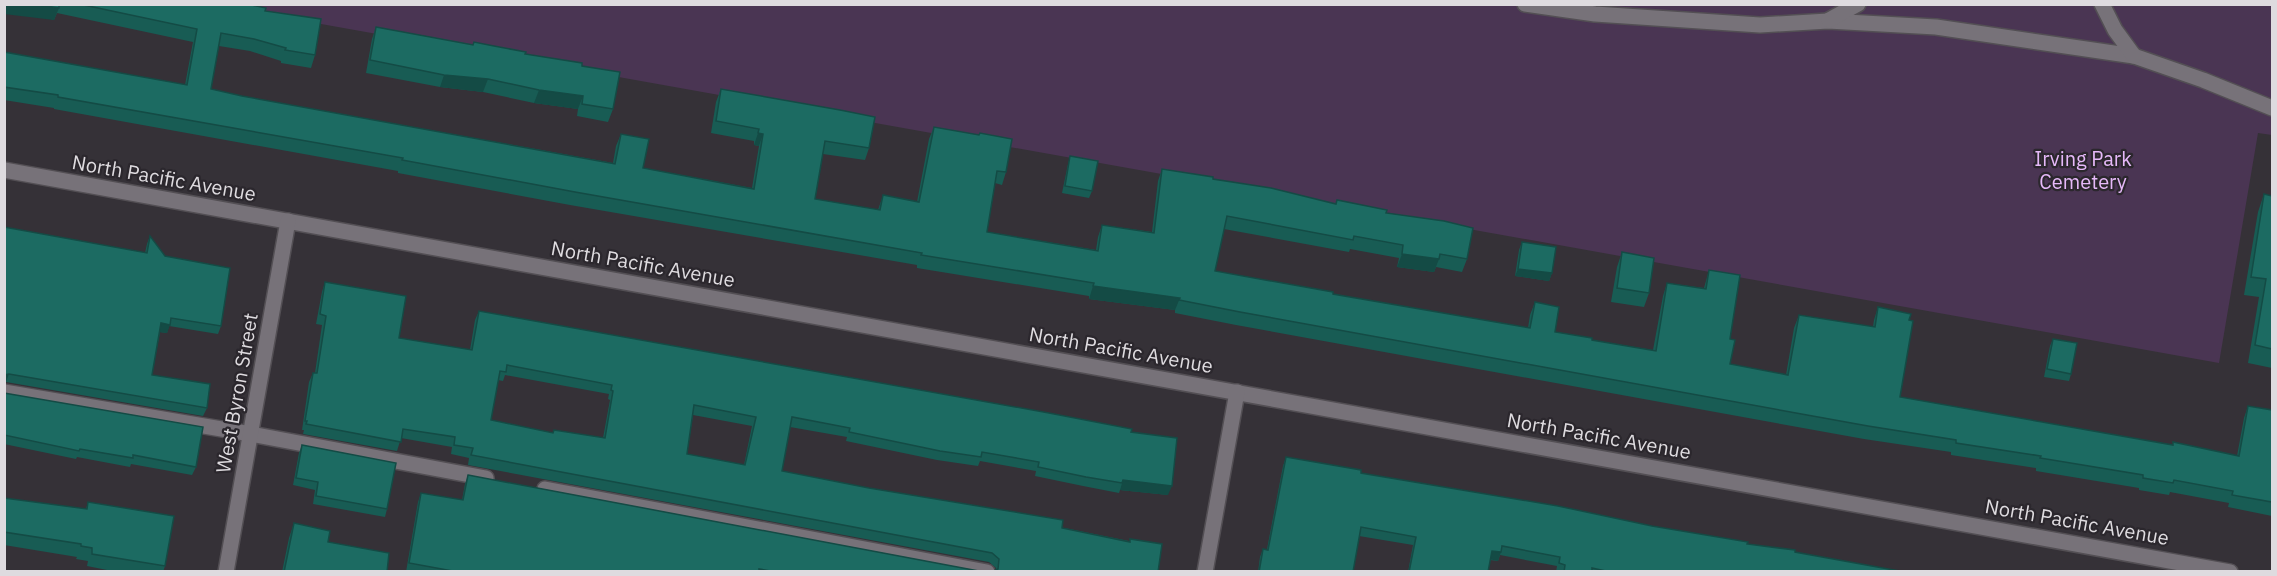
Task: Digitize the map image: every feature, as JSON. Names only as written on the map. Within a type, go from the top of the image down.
[{"type":"street","points":[[1525,4],[1595,14],[1760,25],[1828,21],[1936,27],[2134,56],[2203,80],[2272,108]]},
{"type":"street","points":[[1828,21],[1858,4]]},
{"type":"street","points":[[2102,4],[2115,30],[2134,56]]},
{"type":"street","name":"North Pacific Avenue","points":[[4,171],[1237,392],[2190,568],[2230,572]]},
{"type":"street","name":"West Byron Street","points":[[226,572],[288,221]]},
{"type":"street","points":[[4,392],[498,480]]},
{"type":"street","points":[[1205,572],[1237,392]]},
{"type":"street","points":[[533,487],[987,572]]},
{"type":"green space","name":"Irving Park Cemetery","points":[[215,5],[2272,5],[2272,135],[2258,133],[2219,363]]},
{"type":"building","points":[[33,4],[59,4],[59,8]]},
{"type":"building","points":[[79,4],[247,4],[266,8],[265,11],[321,19],[315,55],[285,50],[286,48],[254,39],[221,33],[211,89],[615,164],[621,134],[649,139],[643,168],[754,189],[763,134],[758,133],[759,129],[716,121],[721,89],[875,117],[869,148],[825,141],[815,199],[880,210],[883,195],[919,202],[934,127],[1012,139],[1006,172],[997,171],[987,232],[1098,251],[1102,225],[1154,233],[1162,169],[1271,188],[1336,204],[1337,200],[1387,210],[1386,213],[1444,221],[1473,228],[1467,259],[1440,254],[1439,259],[1402,254],[1403,245],[1354,236],[1353,240],[1227,216],[1215,271],[1530,328],[1535,302],[1559,307],[1555,332],[1656,351],[1667,283],[1706,289],[1709,270],[1740,275],[1730,339],[1735,340],[1730,364],[1788,375],[1799,315],[1875,327],[1878,307],[1911,314],[1909,320],[1913,321],[1900,397],[2173,445],[2173,442],[2239,456],[2248,406],[2272,410],[2272,502],[2232,495],[2233,491],[2174,480],[2173,483],[2143,478],[2143,475],[1956,443],[1956,440],[1240,312],[1179,300],[1180,298],[1093,286],[1094,283],[921,255],[922,253],[4,87],[4,52],[187,85],[197,29]]},
{"type":"building","points":[[376,27],[473,45],[474,42],[620,72],[613,109],[582,104],[583,96],[539,90],[488,79],[444,75],[370,60]]},
{"type":"building","points":[[1070,156],[1098,161],[1092,191],[1065,186]]},
{"type":"building","points":[[2264,194],[2272,196],[2272,349],[2255,345],[2266,279],[2251,277]]},
{"type":"building","points":[[4,227],[147,253],[150,236],[165,256],[230,268],[221,326],[171,318],[170,325],[161,323],[152,375],[210,384],[207,408],[4,375]]},
{"type":"building","points":[[1522,242],[1556,247],[1552,273],[1518,269]]},
{"type":"building","points":[[1622,252],[1654,258],[1649,293],[1617,288]]},
{"type":"building","points":[[325,282],[406,296],[399,338],[472,350],[479,311],[1049,413],[1132,429],[1131,432],[1177,438],[1172,486],[1123,480],[1122,483],[1086,477],[1038,467],[1039,462],[982,452],[981,457],[940,451],[849,432],[850,428],[792,417],[782,471],[869,488],[1063,520],[1062,528],[1130,542],[1130,539],[1162,544],[1158,572],[991,572],[998,569],[999,559],[992,553],[471,455],[473,448],[454,445],[455,437],[403,429],[401,442],[306,424],[313,373],[317,373],[326,316],[320,314]],"holes":[[[507,365],[612,385],[605,438],[554,430],[553,433],[491,420],[500,371],[506,372]],[[694,405],[756,417],[745,465],[687,454]]]},
{"type":"building","points":[[2053,339],[2077,343],[2071,374],[2047,369]]},
{"type":"building","points":[[4,393],[203,427],[196,467],[133,455],[133,458],[80,449],[79,451],[4,435]]},
{"type":"building","points":[[302,445],[396,463],[387,509],[316,496],[318,482],[296,478]]},
{"type":"building","points":[[1286,457],[1361,470],[1361,473],[1558,506],[1652,526],[1748,542],[1747,544],[1795,550],[1795,552],[1905,572],[1610,572],[1592,568],[1592,572],[1564,572],[1565,565],[1559,563],[1560,557],[1502,546],[1501,552],[1492,551],[1488,572],[1409,572],[1416,537],[1361,527],[1353,572],[1259,572],[1263,549],[1268,550]]},
{"type":"building","points":[[468,475],[984,572],[776,572],[759,569],[759,572],[458,572],[409,563],[421,493],[463,500]]},
{"type":"building","points":[[4,498],[87,509],[88,502],[174,516],[165,566],[92,554],[92,548],[81,546],[81,544],[4,532]]},
{"type":"building","points":[[294,523],[330,531],[328,542],[389,553],[387,572],[284,572]]}]
